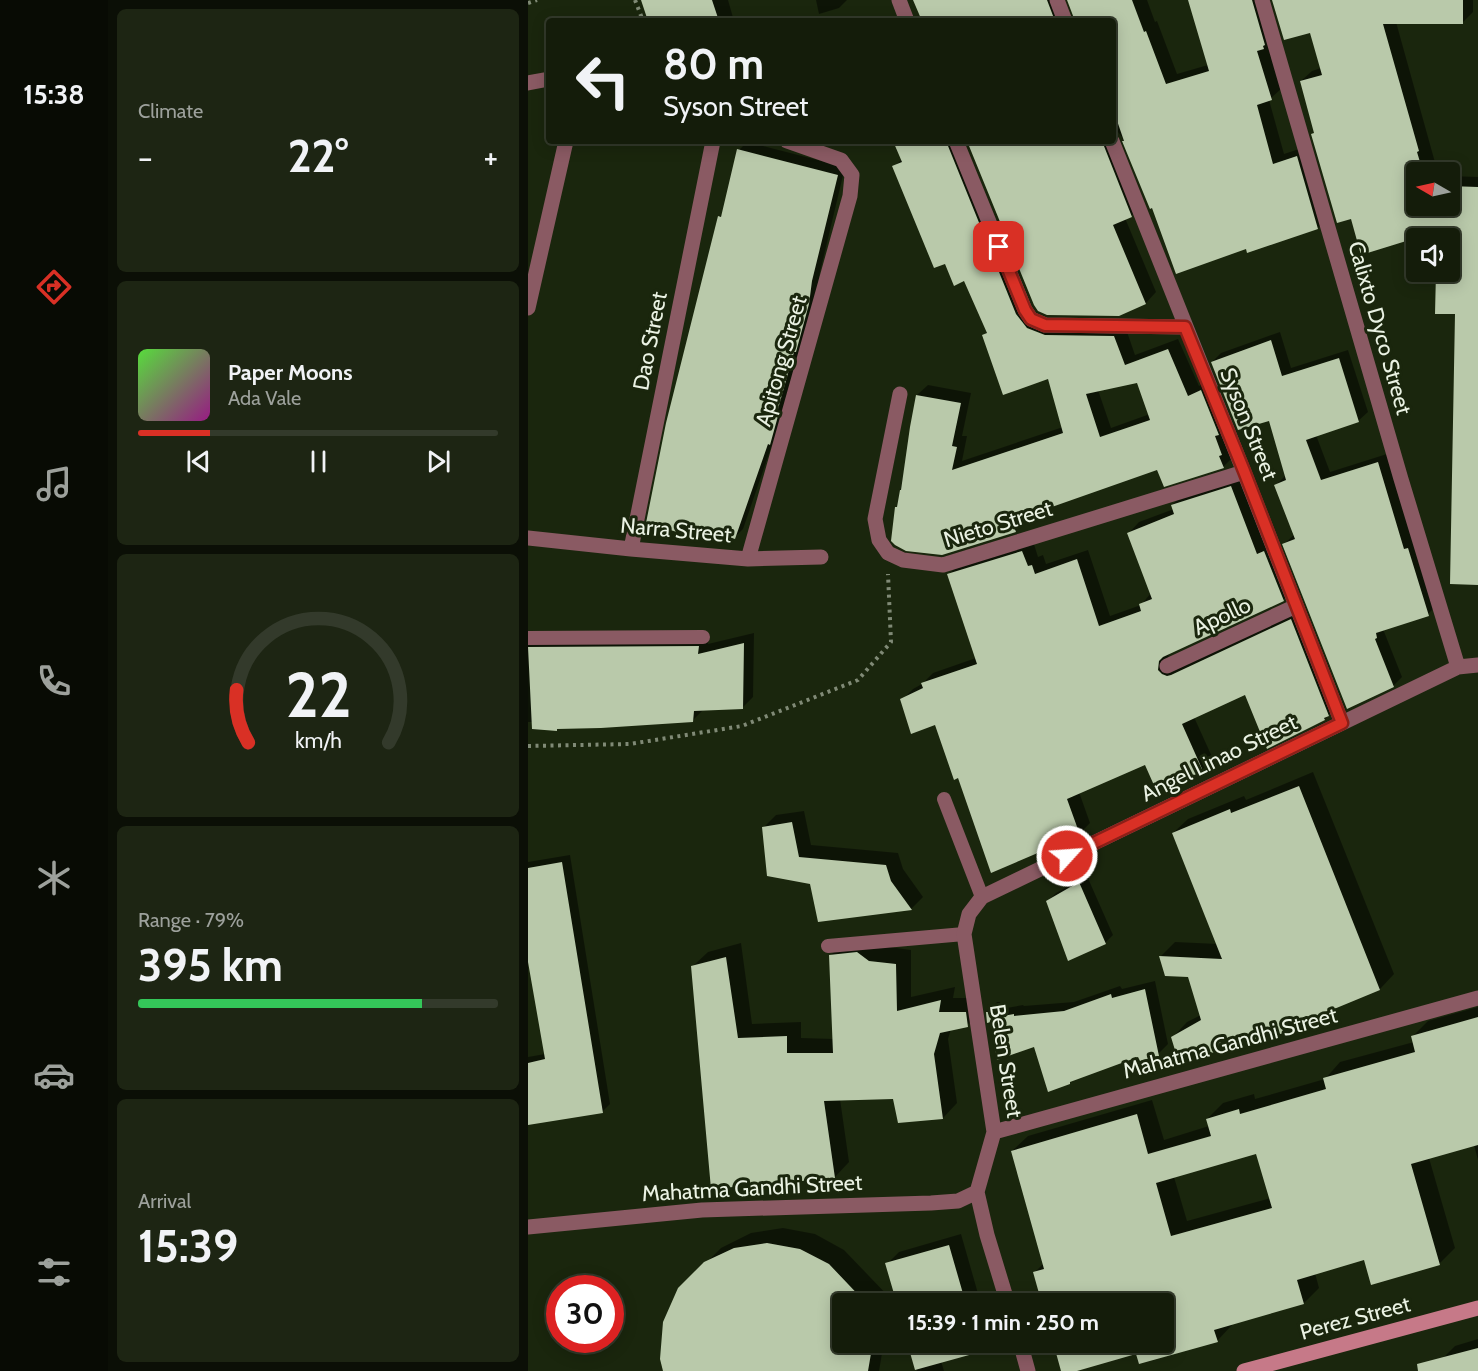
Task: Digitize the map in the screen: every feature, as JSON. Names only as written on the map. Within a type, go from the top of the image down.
[{"type":"street","points":[[899,0],[906,18]]},
{"type":"street","points":[[1057,0],[1064,18]]},
{"type":"street","name":"Calixto Dyco Street","points":[[1262,0],[1458,667]]},
{"type":"street","points":[[528,83],[546,80]]},
{"type":"street","points":[[528,308],[565,144]]},
{"type":"street","name":"Dao Street","points":[[631,549],[712,144]]},
{"type":"street","name":"Apitong Street","points":[[748,559],[850,196],[852,175],[841,160],[796,144]]},
{"type":"street","points":[[957,144],[1025,310],[1031,319],[1045,325],[1185,327]]},
{"type":"street","name":"Syson Street","points":[[1113,144],[1342,723]]},
{"type":"street","points":[[888,553],[879,540],[875,519],[900,394]]},
{"type":"street","name":"Nieto Street","points":[[888,553],[903,560],[943,565],[1244,471]]},
{"type":"street","name":"Narra Street","points":[[528,538],[748,559],[820,556]]},
{"type":"street","name":"Apollo","points":[[1167,666],[1296,606]]},
{"type":"street","name":"Angel Linao Street","points":[[982,897],[1458,667],[1478,665]]},
{"type":"street","name":"Belen Street","points":[[982,897],[969,914],[964,934],[993,1132],[977,1192],[1005,1293]]},
{"type":"street","name":"Mahatma Gandhi Street","points":[[993,1132],[1478,998]]},
{"type":"street","name":"Mahatma Gandhi Street","points":[[528,1227],[702,1210],[958,1201],[977,1192]]},
{"type":"street","name":"Perez Street","points":[[1244,1371],[1478,1308]]},
{"type":"street","points":[[1023,1353],[1028,1371]]},
{"type":"lane","points":[[528,638],[703,637]]},
{"type":"lane","points":[[944,799],[982,897]]},
{"type":"lane","points":[[828,946],[964,934]]},
{"type":"path","points":[[528,3],[537,0]]},
{"type":"path","points":[[635,0],[642,18]]},
{"type":"path","points":[[528,746],[630,744],[742,726],[858,680],[891,642],[888,553]]},
{"type":"building","points":[[641,0],[712,0],[718,18],[647,18]]},
{"type":"building","points":[[913,0],[1047,0],[1054,18],[921,18]]},
{"type":"building","points":[[1067,0],[1132,0],[1166,84],[1209,71],[1188,0],[1252,0],[1265,45],[1264,49],[1257,51],[1272,100],[1257,105],[1273,164],[1297,156],[1318,229],[1247,253],[1246,249],[1176,274],[1152,208],[1150,209],[1122,141],[1124,141],[1116,118],[1116,18],[1074,18]]},
{"type":"building","points":[[1272,0],[1463,0],[1463,24],[1383,24],[1419,151],[1417,152],[1420,162],[1406,162],[1406,216],[1460,216],[1460,186],[1478,187],[1478,585],[1450,584],[1455,314],[1435,314],[1436,282],[1460,282],[1460,228],[1406,228],[1406,241],[1361,255],[1351,219],[1337,223],[1311,134],[1314,133],[1300,81],[1322,75],[1310,33],[1284,40]]},
{"type":"building","points":[[894,144],[947,144],[1016,314],[1027,328],[1045,335],[1114,336],[1125,365],[1168,349],[1188,396],[1201,390],[1219,435],[1215,436],[1224,468],[1164,487],[1157,470],[1012,521],[1016,532],[942,555],[906,551],[895,545],[891,541],[895,507],[897,507],[901,490],[916,395],[961,403],[952,446],[957,447],[952,470],[1063,433],[1048,379],[1003,395],[982,335],[987,333],[964,281],[954,286],[945,264],[934,268],[892,166],[902,162]],"holes":[[[1137,383],[1150,420],[1100,437],[1086,394]]]},
{"type":"building","points":[[968,144],[1103,144],[1132,217],[1113,225],[1146,304],[1119,316],[1047,315],[1038,311]]},
{"type":"building","points":[[737,149],[838,175],[812,281],[809,304],[776,416],[778,416],[770,445],[768,444],[735,539],[687,523],[684,534],[646,523],[666,423]]},
{"type":"building","points":[[1271,340],[1282,376],[1339,358],[1359,422],[1306,440],[1321,480],[1378,462],[1404,549],[1408,548],[1429,616],[1376,633],[1377,638],[1375,639],[1394,687],[1347,709],[1282,544],[1295,539],[1274,485],[1286,480],[1269,421],[1238,430],[1211,362]]},
{"type":"building","points":[[1231,486],[1257,554],[1264,551],[1284,601],[1163,657],[1159,661],[1158,670],[1167,676],[1171,675],[1291,619],[1329,716],[1267,749],[1245,695],[1182,724],[1203,771],[1157,792],[1145,765],[1067,799],[1080,835],[991,873],[958,778],[954,780],[935,725],[911,734],[900,699],[923,688],[921,683],[977,664],[947,574],[1022,551],[1028,566],[1032,565],[1035,574],[1077,559],[1099,626],[1141,611],[1139,604],[1152,599],[1127,533],[1174,514],[1171,505]]},
{"type":"building","points":[[744,643],[743,709],[694,711],[693,722],[557,729],[557,731],[532,729],[528,647],[699,646],[698,654]]},
{"type":"building","points":[[1299,786],[1380,990],[1305,1021],[1306,1027],[1178,1060],[1171,1037],[1201,1020],[1188,977],[1165,976],[1159,956],[1222,959],[1172,833],[1230,809],[1231,813]]},
{"type":"building","points":[[792,822],[799,857],[886,865],[891,881],[912,910],[818,922],[810,884],[767,876],[762,827]]},
{"type":"building","points":[[562,862],[603,1113],[528,1125],[528,1063],[545,1059],[528,962],[528,868]]},
{"type":"building","points":[[1079,882],[1106,944],[1068,961],[1046,901]]},
{"type":"building","points":[[857,952],[869,961],[896,964],[897,1011],[941,1000],[939,1012],[966,1012],[968,1027],[940,1033],[934,1054],[943,1119],[898,1123],[893,1099],[824,1101],[835,1178],[711,1189],[691,966],[726,957],[738,1038],[787,1036],[787,1053],[833,1053],[829,955]]},
{"type":"building","points":[[1145,989],[1159,1056],[1140,1061],[1138,1057],[1048,1092],[1034,1047],[997,1060],[991,1022],[987,1023],[986,1012],[991,1012],[992,1018],[1014,1014],[1014,1016],[1064,1011],[1111,994],[1112,998]]},
{"type":"building","points":[[1478,1017],[1478,1145],[1411,1164],[1440,1265],[1371,1285],[1364,1260],[1297,1280],[1304,1304],[1214,1330],[1218,1342],[1139,1364],[1136,1354],[1077,1371],[1061,1371],[1056,1353],[1174,1353],[1174,1293],[1039,1293],[1033,1272],[1044,1269],[1011,1151],[1137,1114],[1148,1154],[1211,1136],[1206,1119],[1239,1109],[1240,1114],[1326,1089],[1323,1078],[1415,1052],[1411,1036]],"holes":[[[1256,1154],[1272,1208],[1171,1236],[1156,1183]]]},
{"type":"building","points":[[767,1243],[800,1249],[829,1264],[857,1293],[832,1293],[832,1353],[871,1353],[868,1371],[663,1371],[660,1359],[663,1322],[678,1288],[704,1262],[734,1248]]},
{"type":"building","points":[[949,1245],[963,1293],[894,1293],[885,1263]]},
{"type":"building","points":[[1478,1348],[1478,1371],[1418,1371],[1417,1364]]},
{"type":"building","points":[[910,1353],[976,1353],[915,1370]]},
{"type":"route","points":[[999,247],[1025,310],[1031,319],[1045,325],[1185,327],[1342,723],[1067,856]]}]
